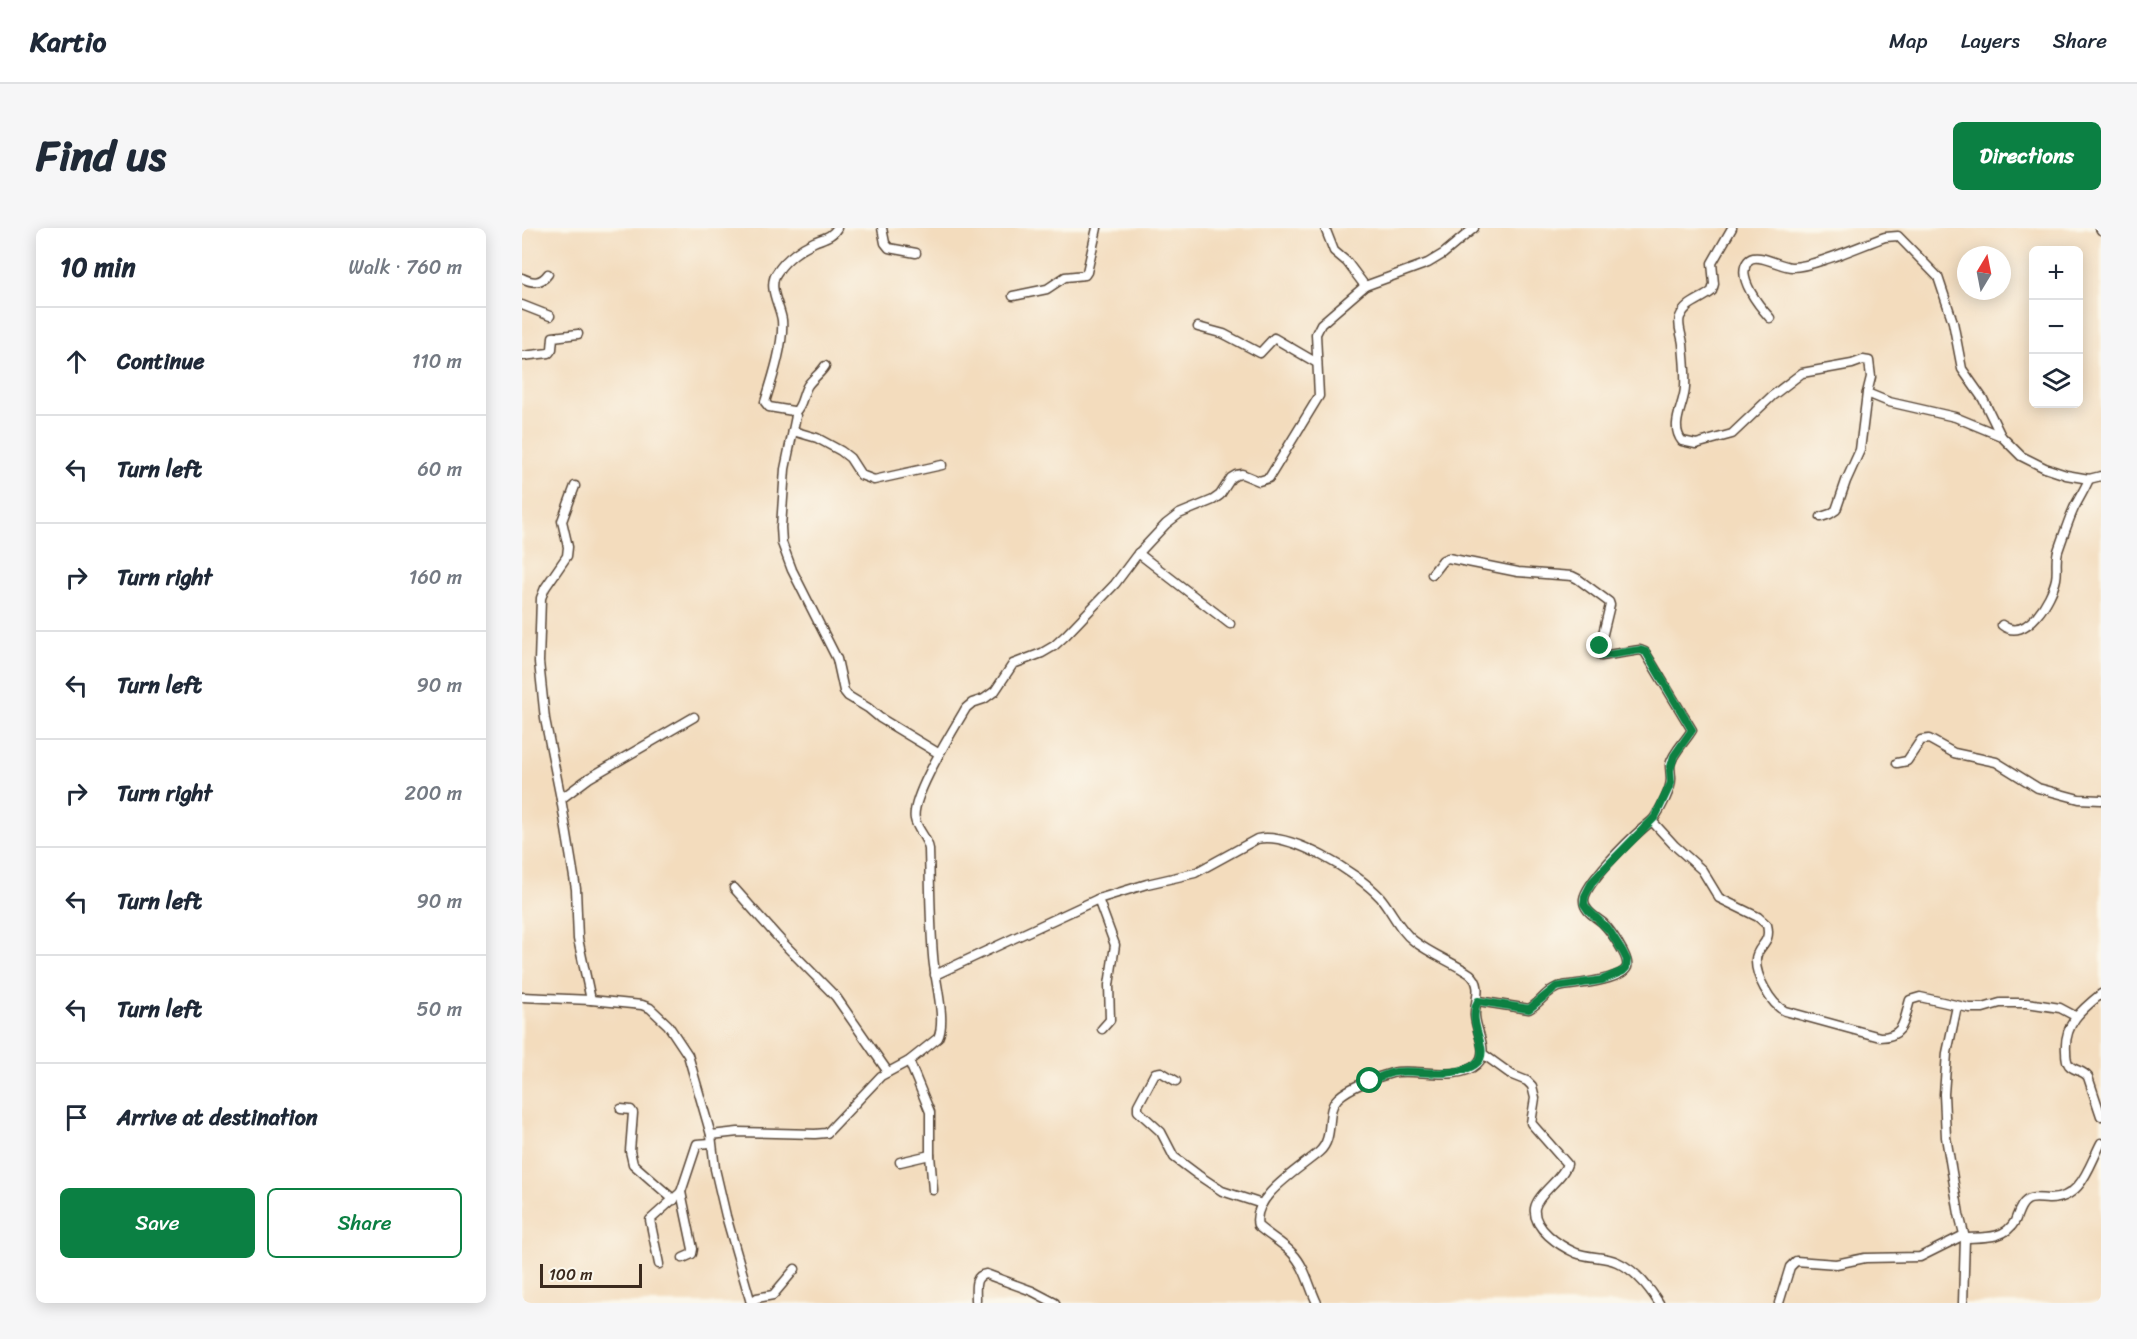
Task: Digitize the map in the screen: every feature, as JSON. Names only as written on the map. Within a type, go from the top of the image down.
[{"type":"street","points":[[825,366],[821,374],[807,387],[800,408],[795,412],[768,407],[765,402],[782,320],[775,297],[774,279],[777,272],[795,255],[815,242],[832,235],[837,228]]},
{"type":"street","points":[[882,228],[885,243],[889,248],[916,253]]},
{"type":"street","points":[[1013,296],[1047,289],[1065,277],[1085,275],[1088,272],[1097,228]]},
{"type":"street","points":[[1325,228],[1334,251],[1347,262],[1365,286]]},
{"type":"street","points":[[659,1264],[650,1220],[681,1192],[697,1144],[738,1132],[814,1134],[827,1132],[875,1081],[934,1042],[941,1033],[935,975],[929,849],[928,841],[915,822],[915,812],[938,753],[968,706],[995,691],[1013,664],[1032,658],[1054,646],[1115,584],[1138,553],[1179,514],[1213,500],[1236,475],[1242,474],[1259,481],[1269,478],[1319,396],[1316,334],[1321,324],[1365,286],[1428,262],[1443,254],[1474,228]]},
{"type":"street","points":[[1732,228],[1712,262],[1714,284],[1712,291],[1685,308],[1679,318],[1683,342],[1685,386],[1684,402],[1677,421],[1678,434],[1682,441],[1696,444],[1732,434],[1772,396],[1802,373],[1868,360],[1871,377],[1860,450],[1845,481],[1836,510],[1821,517]]},
{"type":"street","points":[[1770,318],[1756,302],[1745,277],[1745,267],[1753,257],[1794,267],[1885,237],[1898,236],[1938,277],[1953,322],[1962,369],[1983,399],[2001,435],[2021,456],[2045,468],[2089,479],[2101,476]]},
{"type":"street","points":[[522,278],[538,282],[548,274]]},
{"type":"street","points":[[522,305],[550,316]]},
{"type":"street","points":[[1198,327],[1224,334],[1260,353],[1274,338],[1317,363]]},
{"type":"street","points":[[522,356],[549,353],[552,349],[553,337],[578,334]]},
{"type":"street","points":[[1867,393],[1889,402],[1955,417],[2001,435]]},
{"type":"street","points":[[795,412],[796,420],[785,469],[781,527],[783,543],[792,570],[837,659],[844,691],[880,718],[938,753]]},
{"type":"street","points":[[793,431],[817,438],[846,454],[861,475],[874,480],[942,465]]},
{"type":"street","points":[[2002,625],[2016,630],[2024,627],[2038,615],[2050,596],[2057,577],[2058,553],[2074,508],[2089,479]]},
{"type":"street","points":[[575,486],[562,521],[568,547],[567,556],[545,588],[541,598],[539,662],[545,719],[576,889],[578,939],[591,1000]]},
{"type":"street","points":[[1138,553],[1230,624]]},
{"type":"street","points":[[1432,574],[1443,560],[1448,558],[1518,573],[1566,575],[1578,579],[1609,602],[1610,609],[1600,646],[1601,656],[1640,650],[1646,652],[1662,683],[1692,728],[1674,756],[1670,770],[1671,783],[1652,821],[1592,882],[1585,896],[1584,904],[1609,930],[1627,960],[1628,964],[1623,971],[1602,980],[1556,987],[1529,1009],[1478,1001]]},
{"type":"street","points":[[561,799],[589,778],[694,717]]},
{"type":"street","points":[[1897,763],[1907,761],[1921,740],[1929,739],[1954,753],[2002,765],[2034,787],[2079,799],[2101,800]]},
{"type":"street","points":[[1652,821],[1702,870],[1719,898],[1758,917],[1767,925],[1766,944],[1756,960],[1768,996],[1778,1008],[1880,1037],[1890,1037],[1899,1031],[1912,999],[1920,997],[1957,1006],[1983,1008],[2000,1004],[2027,1003],[2060,1008],[2075,1016]]},
{"type":"street","points":[[935,975],[1098,898],[1195,873],[1257,839],[1270,837],[1317,853],[1342,866],[1378,895],[1413,940],[1474,977],[1478,1001],[1475,1016],[1482,1054],[1477,1064],[1471,1068],[1438,1074],[1391,1073],[1340,1096],[1334,1104],[1326,1145],[1284,1180],[1262,1204],[1257,1220],[1258,1226],[1297,1258],[1307,1276],[1317,1303]]},
{"type":"street","points":[[734,888],[790,951],[836,997],[888,1072]]},
{"type":"street","points":[[1098,898],[1115,945],[1109,985],[1110,1020],[1102,1029]]},
{"type":"street","points":[[2101,994],[2075,1016],[2066,1039],[2067,1061],[2072,1068],[2084,1072],[2088,1077],[2101,1116]]},
{"type":"street","points":[[522,997],[642,1005],[650,1008],[668,1025],[688,1055],[711,1139],[726,1216],[751,1302],[757,1298],[773,1295],[795,1269]]},
{"type":"street","points":[[1957,1006],[1947,1053],[1944,1094],[1946,1137],[1965,1237],[1963,1303]]},
{"type":"street","points":[[1482,1054],[1532,1086],[1535,1098],[1531,1123],[1568,1164],[1537,1201],[1535,1212],[1540,1226],[1556,1241],[1577,1253],[1606,1258],[1623,1265],[1643,1281],[1659,1303]]},
{"type":"street","points":[[909,1060],[930,1112],[933,1190]]},
{"type":"street","points":[[1176,1081],[1161,1072],[1155,1073],[1138,1105],[1138,1111],[1161,1132],[1174,1158],[1222,1191],[1262,1204]]},
{"type":"street","points":[[621,1109],[633,1113],[630,1151],[633,1164],[674,1200]]},
{"type":"street","points":[[1779,1303],[1790,1267],[1796,1261],[1836,1264],[1865,1257],[1920,1257],[1965,1237],[1993,1237],[2013,1225],[2024,1203],[2029,1199],[2061,1199],[2069,1196],[2078,1187],[2101,1143]]},
{"type":"street","points":[[900,1162],[930,1155]]},
{"type":"street","points":[[681,1192],[693,1249],[692,1254],[683,1258]]},
{"type":"street","points":[[976,1300],[976,1280],[979,1276],[986,1274],[1032,1291],[1055,1303]]},
{"type":"route","points":[[1370,1081],[1396,1072],[1438,1074],[1465,1070],[1477,1064],[1483,1050],[1475,1016],[1478,1001],[1529,1009],[1556,987],[1602,980],[1626,968],[1628,964],[1623,952],[1609,930],[1588,910],[1584,904],[1585,896],[1592,882],[1655,817],[1671,783],[1670,770],[1674,756],[1692,728],[1662,683],[1646,652],[1640,650],[1601,656],[1600,646]]}]
